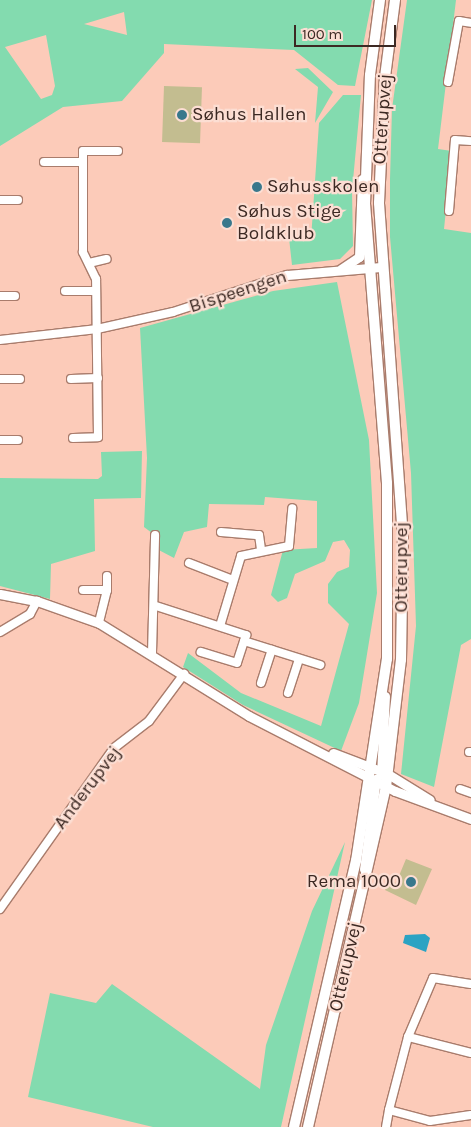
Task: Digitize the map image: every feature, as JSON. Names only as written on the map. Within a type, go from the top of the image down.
[{"type":"main road","name":"Otterupvej","points":[[294,1127],[379,777],[389,598],[387,483],[367,268],[366,156],[380,0]]},
{"type":"main road","name":"Otterupvej","points":[[308,1127],[361,898],[379,777],[401,660],[403,538],[381,267],[381,134],[395,0]]},
{"type":"street","points":[[448,82],[459,22],[471,23]]},
{"type":"street","points":[[449,211],[455,140],[471,141]]},
{"type":"street","points":[[73,438],[98,437],[96,291],[89,263],[83,252],[83,151],[118,151]]},
{"type":"street","points":[[341,269],[360,257],[359,198],[366,156]]},
{"type":"street","points":[[44,162],[82,162]]},
{"type":"street","points":[[0,200],[18,200]]},
{"type":"street","points":[[89,263],[107,259]]},
{"type":"street","name":"Bispeengen","points":[[0,340],[97,329],[173,312],[287,275],[381,267]]},
{"type":"street","points":[[65,291],[96,291]]},
{"type":"street","points":[[0,296],[15,296]]},
{"type":"street","points":[[71,379],[98,378]]},
{"type":"street","points":[[0,379],[20,379]]},
{"type":"street","points":[[0,440],[18,440]]},
{"type":"street","points":[[220,626],[241,556],[260,550],[289,546],[292,508]]},
{"type":"street","points":[[221,532],[259,534],[260,550]]},
{"type":"street","points":[[152,653],[156,606],[155,535]]},
{"type":"street","points":[[189,563],[233,580]]},
{"type":"street","points":[[99,623],[107,590],[107,576]]},
{"type":"street","points":[[83,590],[107,590]]},
{"type":"street","points":[[0,594],[37,601],[99,623],[152,653],[249,716],[434,804],[471,819]]},
{"type":"street","points":[[0,632],[30,614],[37,601]]},
{"type":"street","points":[[156,606],[246,635],[236,663],[201,652]]},
{"type":"street","points":[[244,641],[320,665]]},
{"type":"street","points":[[261,683],[272,650]]},
{"type":"street","points":[[288,693],[299,659]]},
{"type":"street","name":"Anderupvej","points":[[0,910],[114,748],[149,721],[184,674]]},
{"type":"street","points":[[460,789],[471,793]]},
{"type":"street","points":[[386,1127],[408,1037],[432,978],[471,984]]},
{"type":"street","points":[[408,1037],[471,1053]]},
{"type":"street","points":[[389,1110],[430,1121],[471,1115]]},
{"type":"green space","points":[[0,0],[372,0],[355,86],[338,85],[294,50],[164,44],[164,53],[122,101],[63,107],[0,146]],"holes":[[[124,12],[127,35],[84,24]],[[46,35],[55,86],[52,95],[41,99],[5,47]]]},
{"type":"green space","points":[[407,0],[456,0],[438,149],[452,151],[444,229],[471,233],[471,639],[461,645],[434,787],[401,774],[416,626],[411,473],[390,237],[390,179],[392,109]]},
{"type":"green space","points":[[308,68],[333,92],[315,123],[318,87],[295,69]]},
{"type":"green space","points":[[343,95],[361,95],[352,191],[353,246],[340,259],[292,265],[289,238],[311,239],[319,123]]},
{"type":"green space","points":[[337,282],[369,440],[377,593],[359,703],[341,751],[243,705],[183,667],[188,653],[241,693],[321,726],[349,624],[328,603],[328,584],[337,572],[349,567],[350,550],[344,540],[333,542],[325,561],[295,574],[287,598],[278,602],[271,595],[283,550],[317,548],[317,501],[265,497],[264,505],[209,504],[207,527],[184,532],[174,558],[153,547],[152,533],[144,527],[147,458],[140,328],[273,291]]},
{"type":"green space","points":[[142,451],[141,498],[94,499],[95,551],[51,564],[50,599],[0,586],[0,478],[98,479],[102,476],[101,452]]},
{"type":"green space","points":[[345,842],[281,1127],[153,1127],[28,1097],[50,993],[96,1003],[112,984],[260,1089],[266,1045],[312,911]]},
{"type":"water","points":[[425,934],[430,938],[426,952],[403,943],[405,935]]},
{"type":"building","name":"Søhus Hallen","points":[[164,86],[202,87],[200,143],[162,142]]},
{"type":"building","name":"Rema 1000","points":[[406,859],[432,869],[416,905],[385,890],[389,880],[396,883]]},
{"type":"place","name":"Søhus Hallen","points":[[182,115]]},
{"type":"place","name":"Søhusskolen","points":[[257,187]]},
{"type":"place","name":"Søhus Stige Boldklub","points":[[227,223]]},
{"type":"place","name":"Rema 1000","points":[[411,882]]}]
